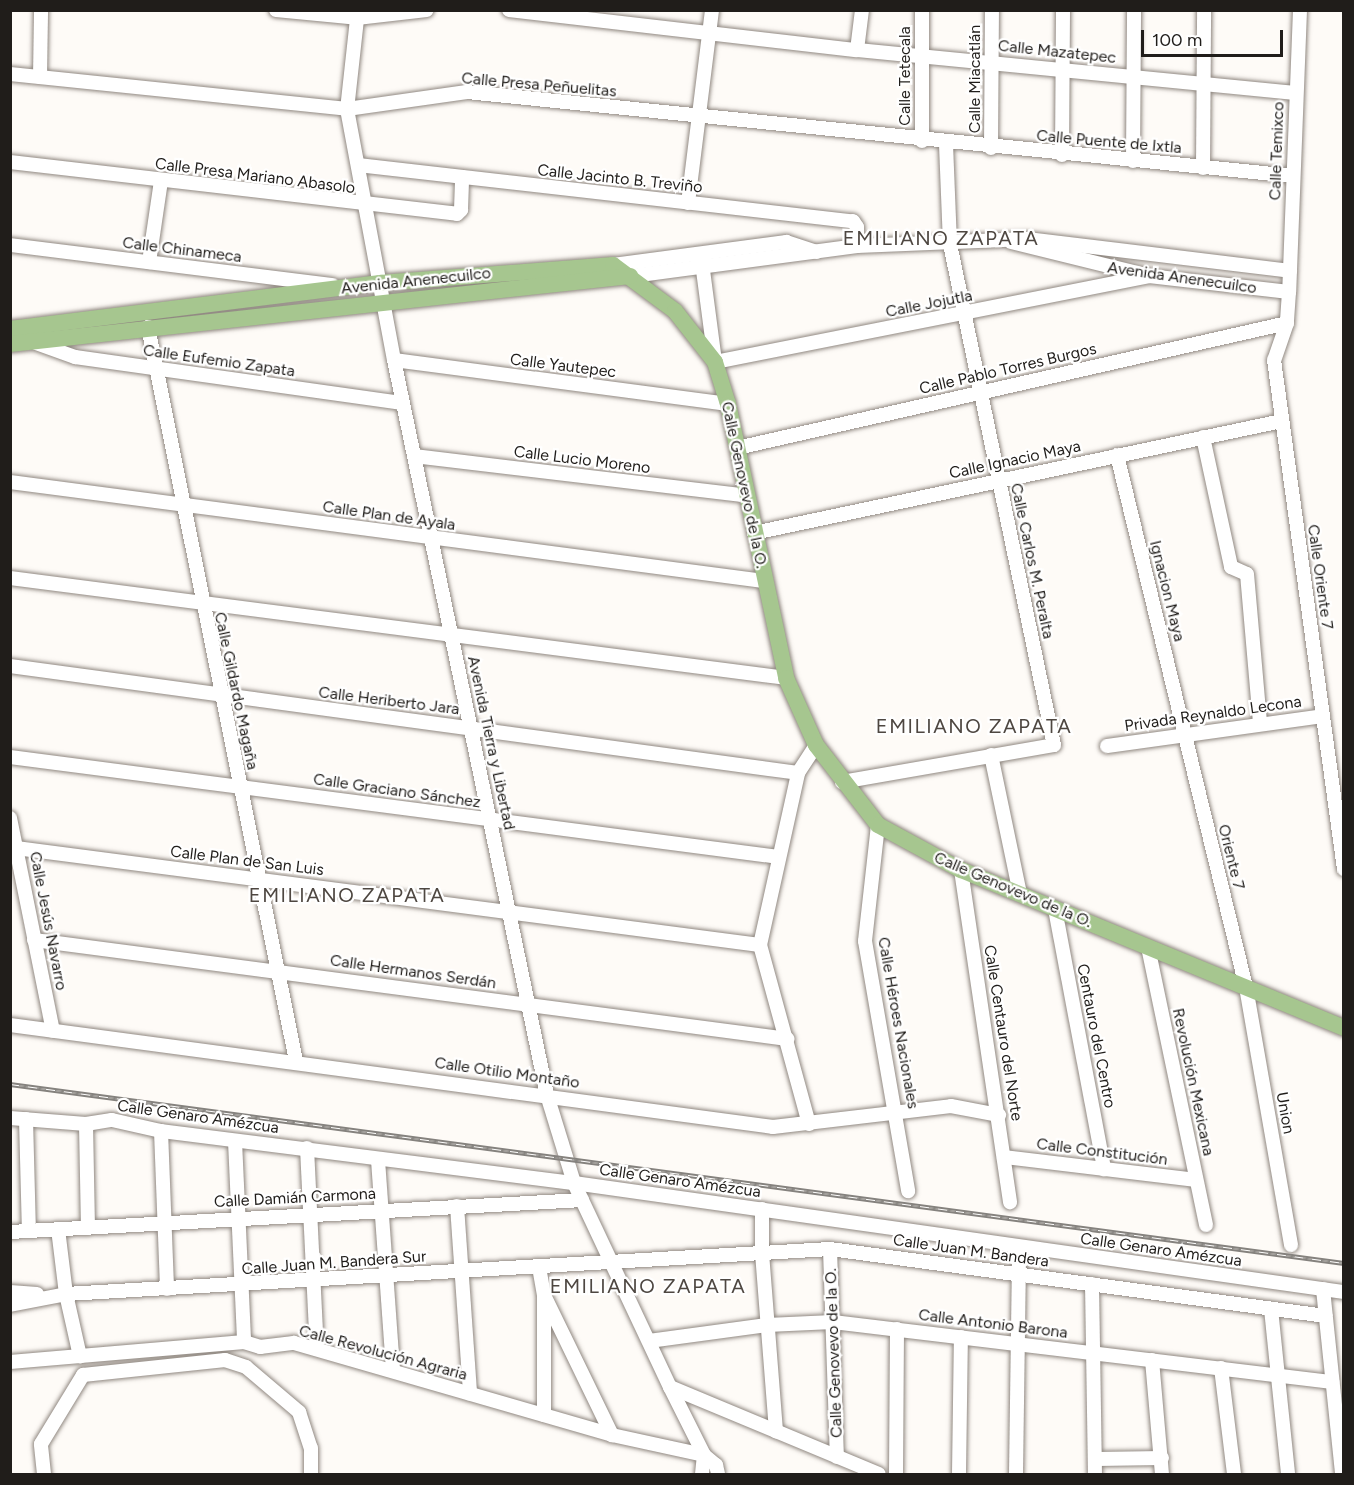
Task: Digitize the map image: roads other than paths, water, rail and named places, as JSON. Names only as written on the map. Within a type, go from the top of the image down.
[{"type":"main road","name":"Avenida Anenecuilco","points":[[10,329],[380,283],[613,265]]},
{"type":"main road","name":"Calle Genovevo de la O.","points":[[613,265],[632,276],[675,311],[716,362],[728,404],[786,678],[816,745],[842,782],[878,825],[961,870],[1344,1028]]},
{"type":"main road","name":"Avenida Anenecuilco","points":[[10,344],[383,301],[632,276]]},
{"type":"street","points":[[40,77],[41,10]]},
{"type":"street","points":[[276,10],[358,14],[427,10]]},
{"type":"street","name":"Calle Mazatepec","points":[[509,10],[857,50],[1296,93]]},
{"type":"street","points":[[688,203],[712,10]]},
{"type":"street","points":[[857,50],[862,10]]},
{"type":"street","name":"Calle Tetecala","points":[[922,10],[922,141]]},
{"type":"street","name":"Calle Miacatlán","points":[[991,148],[992,10]]},
{"type":"street","points":[[1062,155],[1063,10]]},
{"type":"street","points":[[1132,161],[1136,76],[1134,10]]},
{"type":"street","points":[[1203,168],[1204,10]]},
{"type":"street","name":"Calle Temixco","points":[[1289,292],[1300,10]]},
{"type":"street","name":"Avenida Tierra y Libertad","points":[[358,14],[347,109],[394,360],[547,1095],[574,1183],[704,1455]]},
{"type":"street","name":"Calle Presa Peñuelitas","points":[[10,74],[347,109],[467,92],[922,141]]},
{"type":"street","name":"Calle Puente de Ixtla","points":[[922,141],[1293,176]]},
{"type":"street","name":"Calle Carlos M. Peralta","points":[[946,144],[950,244],[1054,745],[990,755]]},
{"type":"street","name":"Calle Presa Mariano Abasolo","points":[[10,162],[366,206],[457,214],[462,177]]},
{"type":"street","name":"Calle Jacinto B. Treviño","points":[[358,165],[853,222],[857,227],[857,246]]},
{"type":"street","points":[[149,262],[161,181]]},
{"type":"street","name":"Avenida Anenecuilco","points":[[613,265],[702,262],[821,253],[857,246],[950,244],[1027,239],[1290,271]]},
{"type":"street","name":"Avenida Anenecuilco","points":[[1007,240],[1098,266],[1149,276],[1289,292]]},
{"type":"street","name":"Calle Chinameca","points":[[10,245],[350,287]]},
{"type":"street","name":"Avenida Anenecuilco","points":[[632,276],[702,262]]},
{"type":"street","name":"Calle Genovevo de la O.","points":[[702,262],[716,362]]},
{"type":"street","points":[[1098,266],[1100,287]]},
{"type":"street","name":"Calle Jojutla","points":[[716,362],[1149,276]]},
{"type":"street","name":"Calle Oriente 7","points":[[1289,292],[1287,323],[1274,360],[1344,868]]},
{"type":"street","name":"Calle Pablo Torres Burgos","points":[[737,448],[1287,323]]},
{"type":"street","name":"Calle Gildardo Magaña","points":[[148,327],[181,505],[296,1061]]},
{"type":"street","name":"Calle Eufemio Zapata","points":[[33,342],[75,357],[403,403]]},
{"type":"street","name":"Calle Yautepec","points":[[394,360],[728,404]]},
{"type":"street","name":"Calle Ignacio Maya","points":[[754,533],[1282,421]]},
{"type":"street","points":[[1203,437],[1231,567],[1246,574],[1260,723]]},
{"type":"street","name":"Ignacion Maya","points":[[1118,455],[1185,735]]},
{"type":"street","name":"Calle Lucio Moreno","points":[[414,456],[747,496]]},
{"type":"street","name":"Calle Plan de Ayala","points":[[10,482],[764,581]]},
{"type":"street","points":[[10,578],[786,678]]},
{"type":"street","name":"Calle Heriberto Jara","points":[[10,666],[798,773]]},
{"type":"street","name":"Privada Reynaldo Lecona","points":[[1107,746],[1323,716]]},
{"type":"street","name":"Oriente 7","points":[[1185,735],[1246,987]]},
{"type":"street","points":[[809,1124],[788,1039],[760,945],[798,773],[816,745]]},
{"type":"street","points":[[842,782],[990,755],[1020,894]]},
{"type":"street","name":"Calle Graciano Sánchez","points":[[10,757],[778,857]]},
{"type":"street","name":"Calle Jesús Navarro","points":[[10,818],[52,1031]]},
{"type":"street","name":"Calle Héroes Nacionales","points":[[878,825],[865,941],[897,1114],[908,1191]]},
{"type":"street","name":"Calle Plan de San Luis","points":[[16,848],[760,945]]},
{"type":"street","name":"Calle Centauro del Norte","points":[[961,870],[1011,1202]]},
{"type":"street","points":[[10,891],[25,893]]},
{"type":"street","name":"Centauro del Centro","points":[[1055,909],[1104,1169]]},
{"type":"street","name":"Calle Hermanos Serdán","points":[[34,939],[277,969],[788,1039]]},
{"type":"street","name":"Revolución Mexicana","points":[[1148,947],[1206,1225]]},
{"type":"street","name":"Union","points":[[1246,987],[1291,1245]]},
{"type":"street","name":"Calle Otilio Montaño","points":[[10,1025],[296,1061],[773,1127],[951,1106],[999,1115]]},
{"type":"street","name":"Calle Genaro Amézcua","points":[[10,1118],[86,1124],[112,1120],[161,1131],[574,1183],[1344,1292]]},
{"type":"street","points":[[26,1119],[29,1231]]},
{"type":"street","points":[[86,1124],[88,1227]]},
{"type":"street","points":[[161,1131],[167,1289]]},
{"type":"street","points":[[235,1141],[237,1218],[244,1286],[244,1342]]},
{"type":"street","points":[[307,1148],[317,1349]]},
{"type":"street","name":"Calle Constitución","points":[[1004,1157],[1196,1180]]},
{"type":"street","points":[[378,1160],[393,1370]]},
{"type":"street","name":"Calle Damián Carmona","points":[[10,1232],[165,1221],[582,1200]]},
{"type":"street","points":[[457,1206],[470,1394]]},
{"type":"street","points":[[762,1209],[762,1253],[776,1431]]},
{"type":"street","points":[[58,1229],[62,1295],[80,1356]]},
{"type":"street","points":[[1016,1474],[1020,1343],[1019,1247]]},
{"type":"street","name":"Calle Genovevo de la O.","points":[[830,1249],[837,1457]]},
{"type":"street","name":"Calle Juan M. Bandera","points":[[612,1263],[830,1249],[1325,1316]]},
{"type":"street","name":"Calle Juan M. Bandera Sur","points":[[10,1292],[62,1295],[612,1263]]},
{"type":"street","points":[[539,1267],[544,1295],[544,1415]]},
{"type":"street","points":[[1092,1284],[1096,1353],[1097,1459],[1095,1474]]},
{"type":"street","points":[[1323,1289],[1342,1474]]},
{"type":"street","name":"Calle Juan M. Bandera Sur","points":[[10,1305],[62,1295]]},
{"type":"street","points":[[544,1295],[612,1435]]},
{"type":"street","points":[[1271,1309],[1288,1474]]},
{"type":"street","name":"Calle Antonio Barona","points":[[649,1341],[767,1325],[833,1322],[1332,1382]]},
{"type":"street","points":[[896,1474],[897,1329]]},
{"type":"street","points":[[959,1474],[961,1337]]},
{"type":"street","name":"Calle Revolución Agraria","points":[[10,1362],[244,1342],[260,1347],[294,1343],[612,1435],[704,1455]]},
{"type":"street","points":[[44,1474],[41,1444],[82,1375],[225,1360],[246,1367],[299,1412],[311,1448],[311,1474]]},
{"type":"street","points":[[1152,1360],[1162,1474]]},
{"type":"street","points":[[1221,1368],[1234,1474]]},
{"type":"street","points":[[670,1387],[879,1474]]},
{"type":"street","points":[[704,1455],[717,1470]]},
{"type":"street","points":[[702,1474],[704,1455]]},
{"type":"street","points":[[1097,1459],[1162,1458]]},
{"type":"railway","points":[[10,1084],[1344,1263]]},
{"type":"district","name":"EMILIANO ZAPATA","points":[[941,238]]},
{"type":"district","name":"EMILIANO ZAPATA","points":[[974,726]]},
{"type":"district","name":"EMILIANO ZAPATA","points":[[347,895]]},
{"type":"district","name":"EMILIANO ZAPATA","points":[[648,1286]]}]
